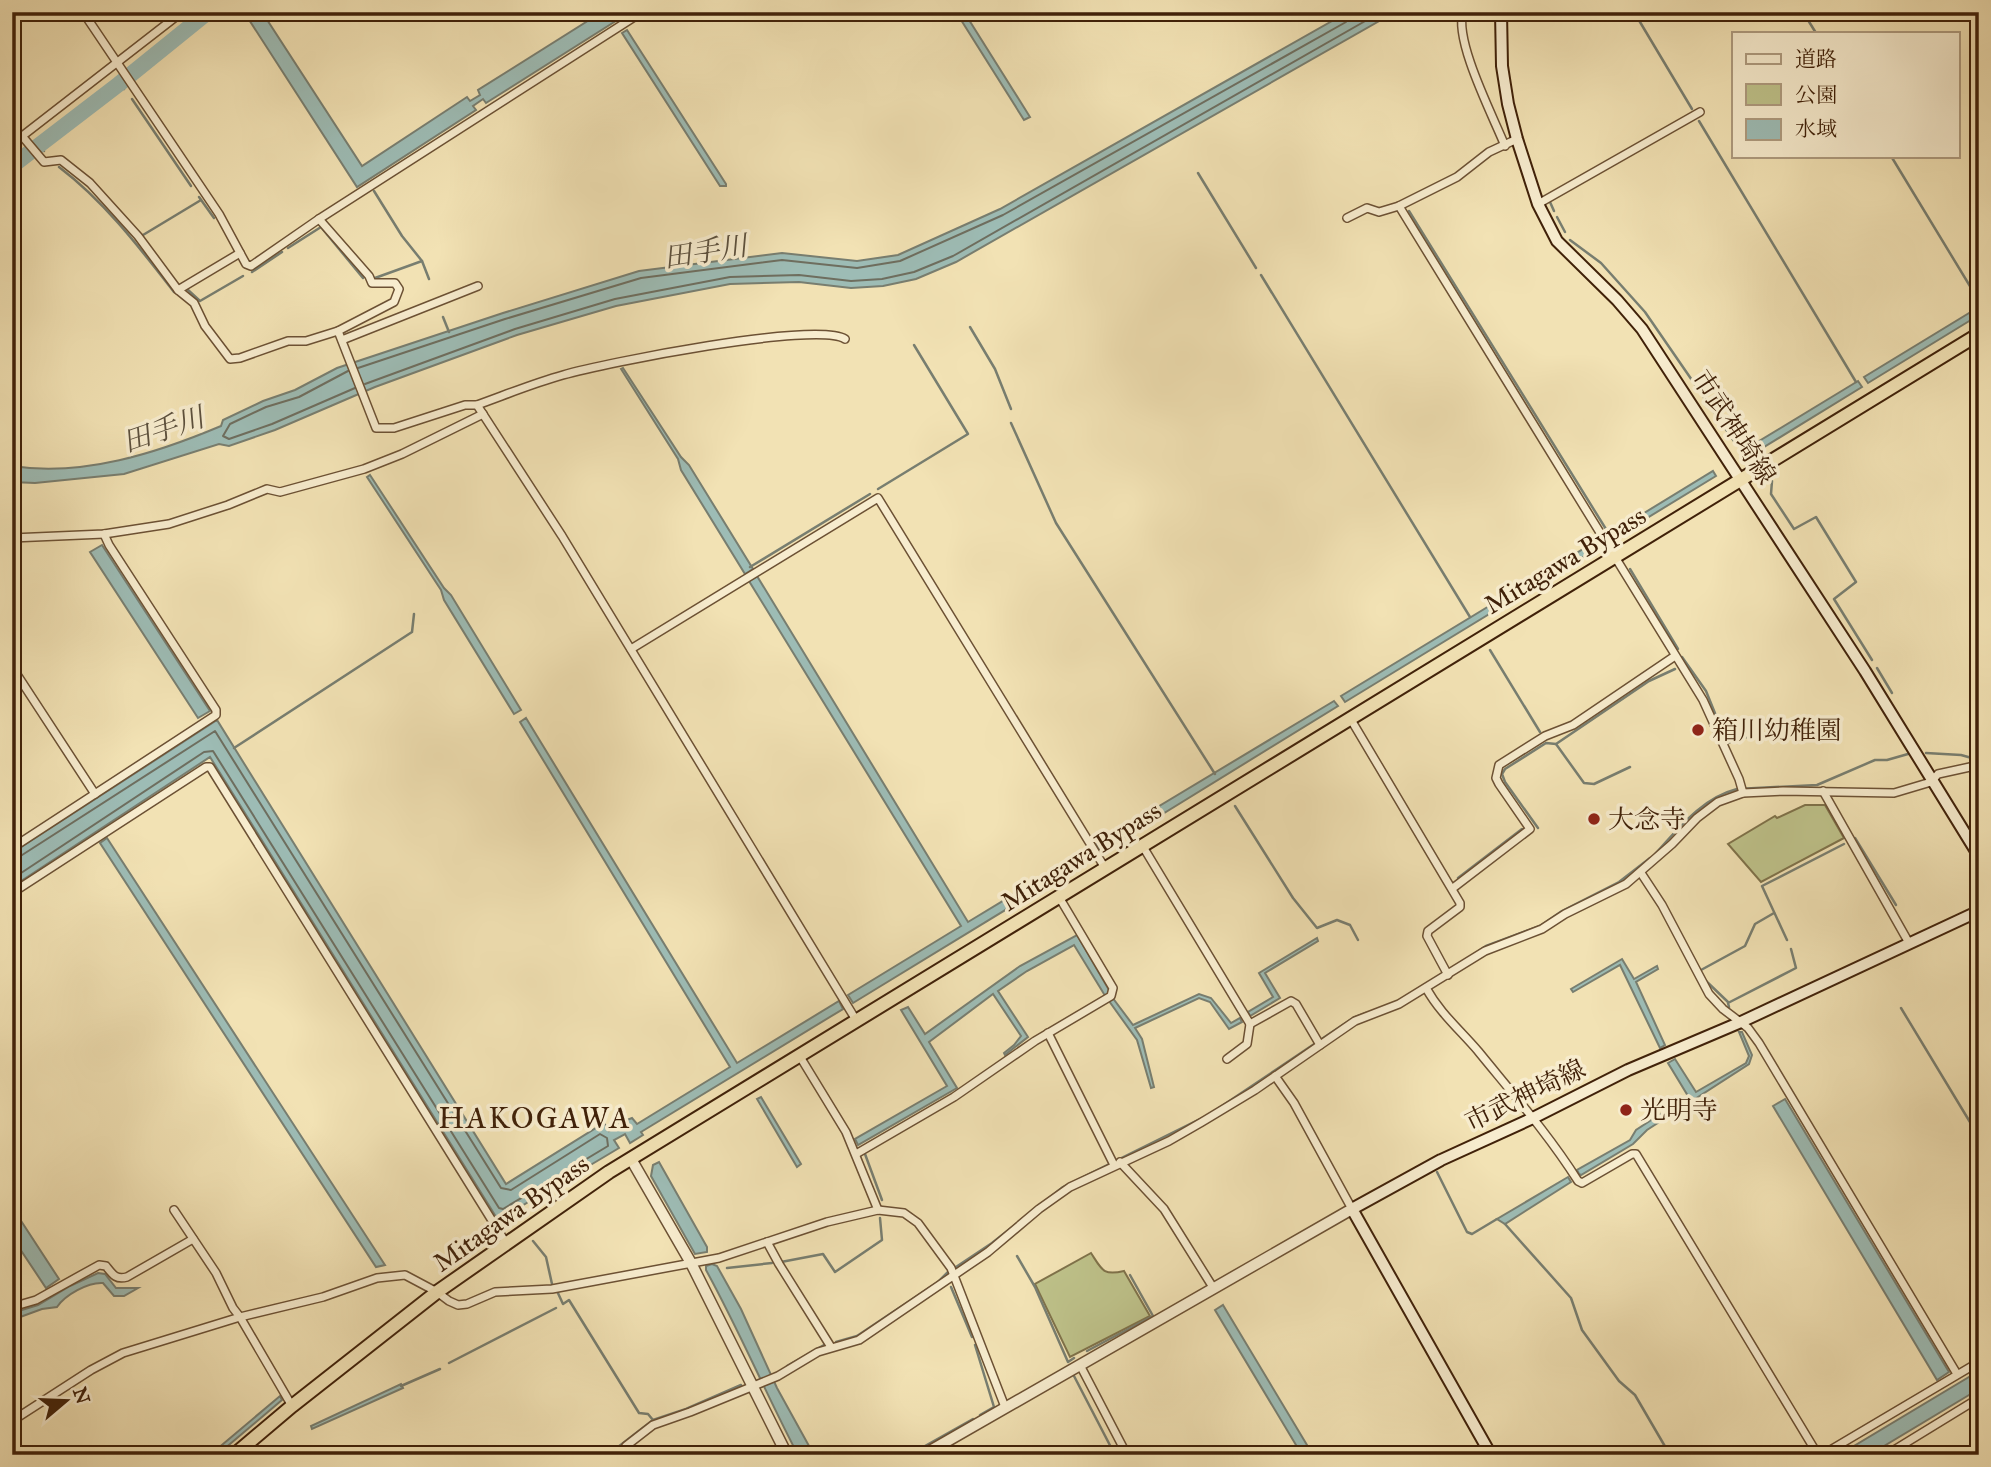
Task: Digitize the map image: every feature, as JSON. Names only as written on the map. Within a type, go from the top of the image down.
[{"type":"highway","name":"Mitagawa Bypass","points":[[234,1455],[437,1292],[631,1159],[1979,334]]},
{"type":"main road","name":"市武神埼線","points":[[1501,12],[1502,66],[1508,104],[1538,204],[1557,241],[1617,300],[1642,329],[1865,671],[1979,856]]},
{"type":"main road","name":"市武神埼線","points":[[1352,1209],[1441,1160],[1628,1070],[1741,1022],[1979,911]]},
{"type":"main road","points":[[1352,1209],[1491,1455]]},
{"type":"street","points":[[83,12],[219,214],[246,264],[251,266],[319,219],[642,12]]},
{"type":"street","points":[[12,144],[182,12]]},
{"type":"street","points":[[1463,12],[1461,19],[1464,45],[1505,146]]},
{"type":"street","points":[[1538,204],[1700,112]]},
{"type":"street","points":[[22,136],[44,162],[61,160],[90,183],[138,236],[178,290],[194,303],[205,326],[230,359],[288,341],[306,341],[338,331],[394,302],[399,289],[394,283],[372,283],[369,276],[319,219]]},
{"type":"street","points":[[1347,218],[1367,208],[1379,212],[1399,206],[1457,177],[1489,152],[1517,139]]},
{"type":"street","points":[[1399,206],[1703,700],[1742,790]]},
{"type":"street","points":[[178,290],[240,253]]},
{"type":"street","points":[[343,343],[478,286]]},
{"type":"street","points":[[338,331],[376,428],[387,428],[465,405],[477,405],[563,374],[622,362],[768,337],[819,333],[838,334],[845,339]]},
{"type":"street","points":[[477,405],[562,536],[856,1020]]},
{"type":"street","points":[[12,538],[104,534],[169,524],[267,489],[280,492],[364,469],[402,454],[483,414]]},
{"type":"street","points":[[631,649],[878,498],[1105,868]]},
{"type":"street","points":[[12,848],[216,715],[216,710],[104,534]]},
{"type":"street","points":[[1453,888],[1530,829],[1496,778],[1499,765],[1545,736],[1573,725],[1675,656]]},
{"type":"street","points":[[12,667],[95,794]]},
{"type":"street","points":[[1350,718],[1460,903],[1460,907],[1428,931],[1427,936],[1447,972]]},
{"type":"street","points":[[620,1455],[626,1446],[653,1425],[775,1377],[818,1352],[859,1340],[988,1252],[1070,1187],[1115,1162],[1169,1141],[1275,1076],[1318,1042],[1355,1021],[1399,1004],[1485,951],[1542,929],[1565,914],[1626,884],[1718,802],[1742,790],[1894,793],[1931,782],[1938,774],[1979,765]]},
{"type":"street","points":[[12,894],[206,767],[210,767],[506,1243]]},
{"type":"street","points":[[1823,791],[1909,943]]},
{"type":"street","points":[[1142,845],[1250,1024],[1247,1044],[1227,1059]]},
{"type":"street","points":[[1641,873],[1662,905],[1709,994],[1723,1009],[1748,1028],[1759,1043],[1957,1374]]},
{"type":"street","points":[[856,1154],[954,1097],[1048,1033],[1109,998],[1113,988],[1059,897]]},
{"type":"street","points":[[1426,988],[1436,1006],[1477,1050],[1552,1141],[1578,1181],[1581,1183],[1636,1154],[1820,1455],[1979,1362]]},
{"type":"street","points":[[1250,1024],[1291,1001],[1296,1004],[1318,1042]]},
{"type":"street","points":[[1048,1033],[1115,1162],[1164,1209],[1214,1289]]},
{"type":"street","points":[[799,1055],[846,1132],[878,1210]]},
{"type":"street","points":[[923,1455],[1352,1209],[1294,1103],[1275,1076]]},
{"type":"street","points":[[631,1159],[755,1385],[787,1455]]},
{"type":"street","points":[[174,1210],[216,1273],[233,1308],[292,1406]]},
{"type":"street","points":[[12,1421],[91,1370],[123,1353],[240,1317],[324,1297],[377,1278],[405,1275],[458,1305],[467,1304],[495,1292],[552,1289],[691,1264],[741,1251],[827,1222],[878,1210],[904,1213],[918,1223],[954,1274],[1005,1407]]},
{"type":"street","points":[[12,1307],[36,1300],[99,1265],[106,1266],[115,1277],[127,1277],[193,1239]]},
{"type":"street","points":[[767,1242],[831,1347]]},
{"type":"street","points":[[1080,1365],[1127,1455]]},
{"type":"street","points":[[1886,1455],[1979,1398]]},
{"type":"green space","points":[[1805,805],[1825,805],[1844,838],[1761,882],[1728,844],[1775,816],[1777,818]]},
{"type":"green space","points":[[1091,1253],[1107,1272],[1124,1271],[1150,1316],[1070,1357],[1035,1284]]},
{"type":"water","points":[[244,12],[262,12],[362,166],[467,97],[470,101],[480,95],[478,90],[602,12],[630,12],[486,103],[483,99],[473,106],[476,110],[357,187]]},
{"type":"water","points":[[956,12],[964,12],[1030,117],[1024,120]]},
{"type":"water","points":[[1348,12],[1395,12],[956,262],[916,279],[883,286],[851,288],[799,282],[730,284],[616,306],[517,335],[375,387],[275,430],[229,446],[219,444],[124,474],[35,483],[12,482],[12,466],[39,469],[92,465],[171,445],[221,426],[223,420],[263,401],[295,390],[337,368],[639,271],[782,253],[857,261],[898,255],[1000,209]]},
{"type":"water","points":[[627,30],[726,186],[720,186],[622,33]]},
{"type":"water","points":[[1979,307],[1979,315],[1868,383],[1864,377]]},
{"type":"water","points":[[623,368],[681,457],[689,465],[753,569],[745,574],[681,470],[678,459],[621,369]]},
{"type":"water","points":[[1858,381],[1862,387],[1751,455],[1741,452]]},
{"type":"water","points":[[1713,471],[1716,476],[1611,540],[1608,535]]},
{"type":"water","points":[[370,475],[451,595],[521,710],[514,714],[444,600],[441,590],[367,477]]},
{"type":"water","points":[[1598,540],[1601,546],[1345,702],[1341,696]]},
{"type":"water","points":[[102,545],[210,711],[198,718],[90,552]]},
{"type":"water","points":[[757,576],[968,922],[1087,850],[1092,857],[853,1003],[848,995],[961,926],[749,581]]},
{"type":"water","points":[[1334,701],[1338,706],[1101,852],[1096,844]]},
{"type":"water","points":[[526,718],[737,1063],[839,1001],[843,1009],[641,1132],[643,1135],[630,1143],[625,1134],[614,1140],[619,1148],[498,1220],[210,757],[12,887],[12,853],[217,720],[506,1184],[604,1123],[609,1131],[619,1124],[615,1117],[623,1112],[627,1120],[632,1118],[637,1124],[730,1067],[520,722]]},
{"type":"water","points":[[107,838],[385,1265],[376,1267],[100,843]]},
{"type":"water","points":[[1077,935],[1109,993],[1133,1025],[1199,994],[1211,998],[1231,1023],[1240,1018],[1242,1022],[1229,1029],[1210,1002],[1199,998],[1135,1028],[1142,1039],[1154,1087],[1151,1088],[1137,1040],[1074,945],[998,991],[1028,1037],[1005,1055],[1021,1036],[993,994],[929,1042],[957,1088],[858,1145],[855,1139],[947,1086],[901,1010],[908,1007],[925,1034],[1020,966]]},
{"type":"water","points":[[1317,938],[1318,941],[1265,973],[1280,998],[1250,1016],[1248,1012],[1273,997],[1259,973]]},
{"type":"water","points":[[1622,959],[1634,979],[1657,966],[1658,969],[1636,982],[1665,1045],[1660,1048],[1620,965],[1573,992],[1571,989]]},
{"type":"water","points":[[1739,1032],[1742,1032],[1752,1055],[1749,1064],[1647,1130],[1633,1144],[1579,1174],[1577,1170],[1630,1140],[1636,1130],[1688,1096],[1668,1063],[1675,1059],[1696,1092],[1746,1063],[1749,1056]]},
{"type":"water","points":[[761,1097],[801,1164],[797,1167],[757,1099]]},
{"type":"water","points":[[1785,1099],[1949,1372],[1937,1380],[1773,1106]]},
{"type":"water","points":[[659,1162],[707,1247],[707,1252],[695,1254],[651,1176],[653,1165]]},
{"type":"water","points":[[1568,1177],[1571,1182],[1505,1224],[1497,1219]]},
{"type":"water","points":[[12,1207],[59,1279],[46,1288],[12,1237]]},
{"type":"water","points":[[706,1266],[717,1266],[741,1309],[777,1388],[814,1455],[798,1455],[706,1270]]},
{"type":"water","points":[[98,1273],[105,1274],[116,1288],[138,1288],[124,1296],[114,1296],[103,1283],[97,1283],[71,1294],[57,1307],[42,1309],[12,1320],[12,1313],[38,1305]]},
{"type":"water","points":[[1223,1305],[1313,1455],[1302,1455],[1215,1310]]},
{"type":"water","points":[[1979,1371],[1979,1389],[1869,1455],[1839,1455]]},
{"type":"water","points":[[401,1384],[403,1388],[312,1429],[311,1426]]},
{"type":"water","points":[[280,1396],[282,1400],[217,1455],[210,1455]]},
{"type":"waterway","points":[[12,166],[208,12]]},
{"type":"waterway","points":[[1634,12],[1692,109]]},
{"type":"waterway","points":[[1803,12],[1815,32]]},
{"type":"waterway","points":[[119,84],[124,89]]},
{"type":"waterway","points":[[132,99],[191,186]]},
{"type":"waterway","points":[[1699,121],[1856,382]]},
{"type":"waterway","points":[[17,146],[25,156]]},
{"type":"waterway","points":[[39,146],[44,151]]},
{"type":"waterway","points":[[1892,158],[1979,301]]},
{"type":"waterway","points":[[59,167],[106,210],[174,292]]},
{"type":"waterway","points":[[1198,173],[1256,268]]},
{"type":"waterway","points":[[374,191],[402,236],[422,261],[429,279]]},
{"type":"waterway","points":[[199,197],[214,218]]},
{"type":"waterway","points":[[143,235],[201,200]]},
{"type":"waterway","points":[[1550,202],[1554,211]]},
{"type":"waterway","points":[[1409,211],[1609,534]]},
{"type":"waterway","points":[[1557,217],[1565,232]]},
{"type":"waterway","points":[[288,248],[321,227],[363,278]]},
{"type":"waterway","points":[[1570,240],[1601,263],[1645,312],[1736,444],[1744,450]]},
{"type":"waterway","points":[[252,272],[282,252]]},
{"type":"waterway","points":[[375,278],[422,261]]},
{"type":"waterway","points":[[1261,275],[1470,617]]},
{"type":"waterway","points":[[188,290],[200,301],[243,276]]},
{"type":"waterway","points":[[443,317],[449,332]]},
{"type":"waterway","points":[[970,327],[995,369],[1011,409]]},
{"type":"waterway","points":[[878,489],[968,434],[914,345]]},
{"type":"waterway","points":[[1011,423],[1056,523],[1215,774]]},
{"type":"waterway","points":[[1772,481],[1771,494],[1794,529],[1816,517],[1856,582],[1834,599],[1872,660]]},
{"type":"waterway","points":[[750,567],[870,494]]},
{"type":"waterway","points":[[1630,569],[1678,649]]},
{"type":"waterway","points":[[234,748],[412,632],[414,614]]},
{"type":"waterway","points":[[1490,650],[1540,732]]},
{"type":"waterway","points":[[1682,657],[1706,691],[1727,743],[1763,732]]},
{"type":"waterway","points":[[1877,668],[1892,693]]},
{"type":"waterway","points":[[1538,828],[1505,782],[1502,774],[1505,769],[1546,743],[1556,744],[1649,681],[1675,669]]},
{"type":"waterway","points":[[1556,744],[1584,783],[1594,784],[1630,767]]},
{"type":"waterway","points":[[1926,753],[1961,755],[1979,760]]},
{"type":"waterway","points":[[1655,854],[1692,815],[1724,793],[1737,789],[1817,785],[1875,760],[1887,760],[1908,754]]},
{"type":"waterway","points":[[1235,806],[1293,898],[1317,928],[1337,920],[1350,925],[1358,940]]},
{"type":"waterway","points":[[1458,878],[1522,829]]},
{"type":"waterway","points":[[1855,838],[1896,905]]},
{"type":"waterway","points":[[1787,940],[1762,886],[1844,844]]},
{"type":"waterway","points":[[1467,959],[1486,946],[1540,926],[1562,911],[1619,882],[1650,858]]},
{"type":"waterway","points":[[1701,970],[1745,946],[1755,924],[1774,913]]},
{"type":"waterway","points":[[1729,1007],[1728,1003],[1796,968],[1791,949]]},
{"type":"waterway","points":[[1705,980],[1728,1002]]},
{"type":"waterway","points":[[1901,1008],[1979,1137]]},
{"type":"waterway","points":[[1219,1108],[1353,1018],[1366,1013]]},
{"type":"waterway","points":[[956,1267],[992,1243],[1063,1187],[1204,1117]]},
{"type":"waterway","points":[[865,1154],[882,1200]]},
{"type":"waterway","points":[[1437,1172],[1467,1232],[1472,1234],[1497,1219]]},
{"type":"waterway","points":[[781,1262],[823,1254],[835,1272],[882,1240],[880,1218]]},
{"type":"waterway","points":[[1505,1224],[1571,1298],[1582,1330],[1619,1381],[1635,1395],[1670,1455]]},
{"type":"waterway","points":[[533,1241],[546,1257],[552,1284]]},
{"type":"waterway","points":[[1017,1256],[1035,1287],[1068,1362],[1074,1358]]},
{"type":"waterway","points":[[727,1268],[772,1263]]},
{"type":"waterway","points":[[836,1342],[857,1336],[938,1282],[948,1272]]},
{"type":"waterway","points":[[1087,1351],[1153,1316],[1130,1275]]},
{"type":"waterway","points":[[951,1287],[972,1337]]},
{"type":"waterway","points":[[557,1291],[563,1304],[569,1300],[639,1413],[648,1414],[653,1420]]},
{"type":"waterway","points":[[449,1363],[556,1308]]},
{"type":"waterway","points":[[787,1366],[824,1345]]},
{"type":"waterway","points":[[975,1345],[994,1407],[980,1415]]},
{"type":"waterway","points":[[401,1386],[440,1369]]},
{"type":"waterway","points":[[1074,1376],[1115,1455]]},
{"type":"waterway","points":[[598,1455],[618,1447],[653,1420],[741,1385]]},
{"type":"waterway","points":[[909,1455],[973,1419]]},
{"type":"waterway","points":[[615,1455],[618,1447]]},
{"type":"place","name":"箱川幼稚園","points":[[1698,730]]},
{"type":"place","name":"大念寺","points":[[1594,819]]},
{"type":"place","name":"光明寺","points":[[1626,1110]]},
{"type":"district","name":"HAKOGAWA","points":[[535,1118]]},
{"type":"water label","name":"田手川","points":[[705,251]]},
{"type":"water label","name":"田手川","points":[[163,429]]}]
